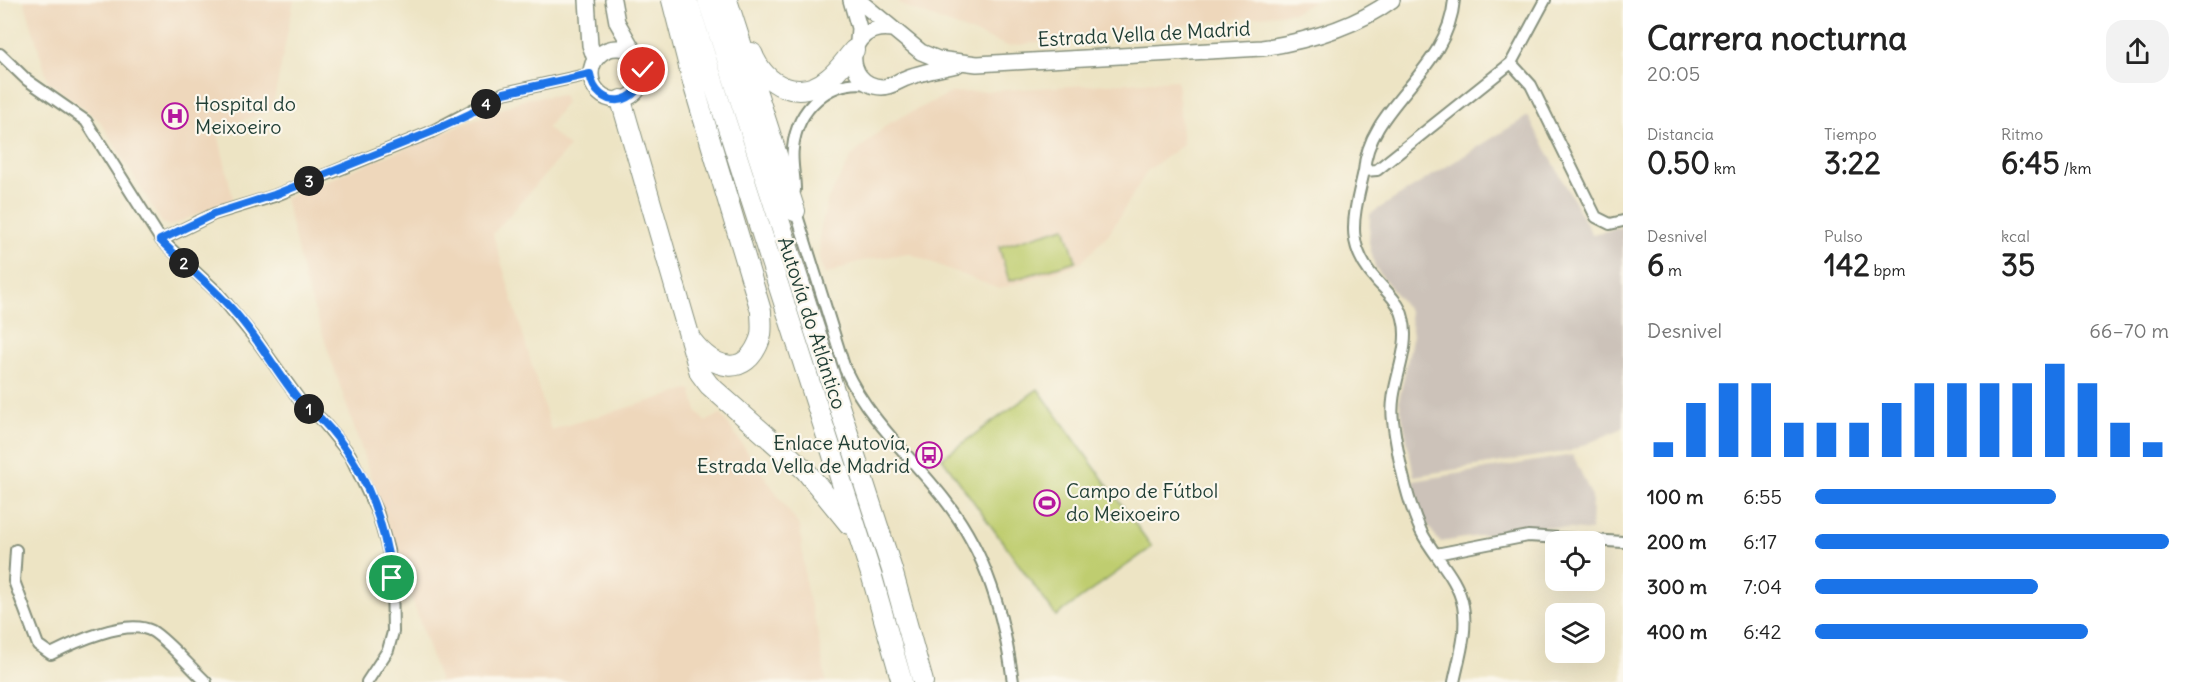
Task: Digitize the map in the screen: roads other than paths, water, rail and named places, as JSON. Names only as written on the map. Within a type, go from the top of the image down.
[{"type":"highway","points":[[672,0],[695,90],[761,311],[761,336],[754,351],[732,366],[720,366],[704,356],[688,336]]},
{"type":"highway","name":"Autovía do Atlántico","points":[[687,0],[872,577],[902,682]]},
{"type":"highway","name":"Autovía do Atlántico","points":[[708,0],[892,570],[923,682]]},
{"type":"highway","points":[[728,5],[744,32],[757,65],[770,79],[787,89],[804,90],[818,85],[829,78],[856,46]]},
{"type":"highway","points":[[728,5],[795,211]]},
{"type":"highway","points":[[621,100],[693,356],[709,385],[805,470],[846,518],[872,577]]},
{"type":"main road","points":[[587,0],[593,66],[591,81],[600,94],[606,98],[621,100],[635,93],[640,86],[643,70],[617,22],[606,10],[604,0]]},
{"type":"main road","points":[[613,0],[617,22]]},
{"type":"main road","points":[[851,0],[859,28],[855,67],[859,74],[873,85]]},
{"type":"main road","name":"Estrada Vella de Madrid","points":[[858,0],[921,52],[938,59],[963,63],[1262,48],[1313,38],[1395,1]]},
{"type":"main road","points":[[856,46],[873,29],[892,29]]},
{"type":"main road","points":[[903,79],[912,65],[913,57],[908,41]]},
{"type":"main road","points":[[593,66],[607,49],[622,48],[636,56]]},
{"type":"main road","name":"Estrada Vella de Madrid","points":[[873,85],[889,86],[903,79],[963,63]]},
{"type":"street","points":[[1364,171],[1377,170],[1511,63],[1545,0]]},
{"type":"street","points":[[1452,3],[1435,56],[1371,138],[1353,237],[1361,262],[1394,300],[1404,319],[1404,347],[1392,396],[1393,418],[1413,507],[1422,532],[1449,573],[1463,603],[1464,629],[1454,682]]},
{"type":"street","points":[[0,54],[27,80],[86,121],[160,240],[218,293],[239,317],[301,402],[321,419],[350,456],[365,482],[388,550],[392,578],[393,632],[388,650],[368,682]]},
{"type":"street","points":[[1511,63],[1531,85],[1596,217],[1610,224],[1623,221]]},
{"type":"street","points":[[160,240],[214,214],[274,195],[431,132],[470,114],[504,93],[593,66]]},
{"type":"street","points":[[873,85],[846,83],[829,90],[810,105],[798,123],[793,149],[795,211],[845,369],[856,393],[874,419],[944,498],[966,528],[983,563],[997,598],[1006,633],[1013,682]]},
{"type":"street","points":[[1436,554],[1528,536],[1623,542]]},
{"type":"street","points":[[16,550],[14,581],[38,645],[51,654],[92,634],[124,629],[151,630],[206,682]]},
{"type":"place","name":"Hospital do Meixoeiro","points":[[175,116]]},
{"type":"place","name":"Enlace Autovía, Estrada Vella de Madrid","points":[[929,455]]},
{"type":"place","name":"Campo de Fútbol do Meixoeiro","points":[[1047,503]]}]
